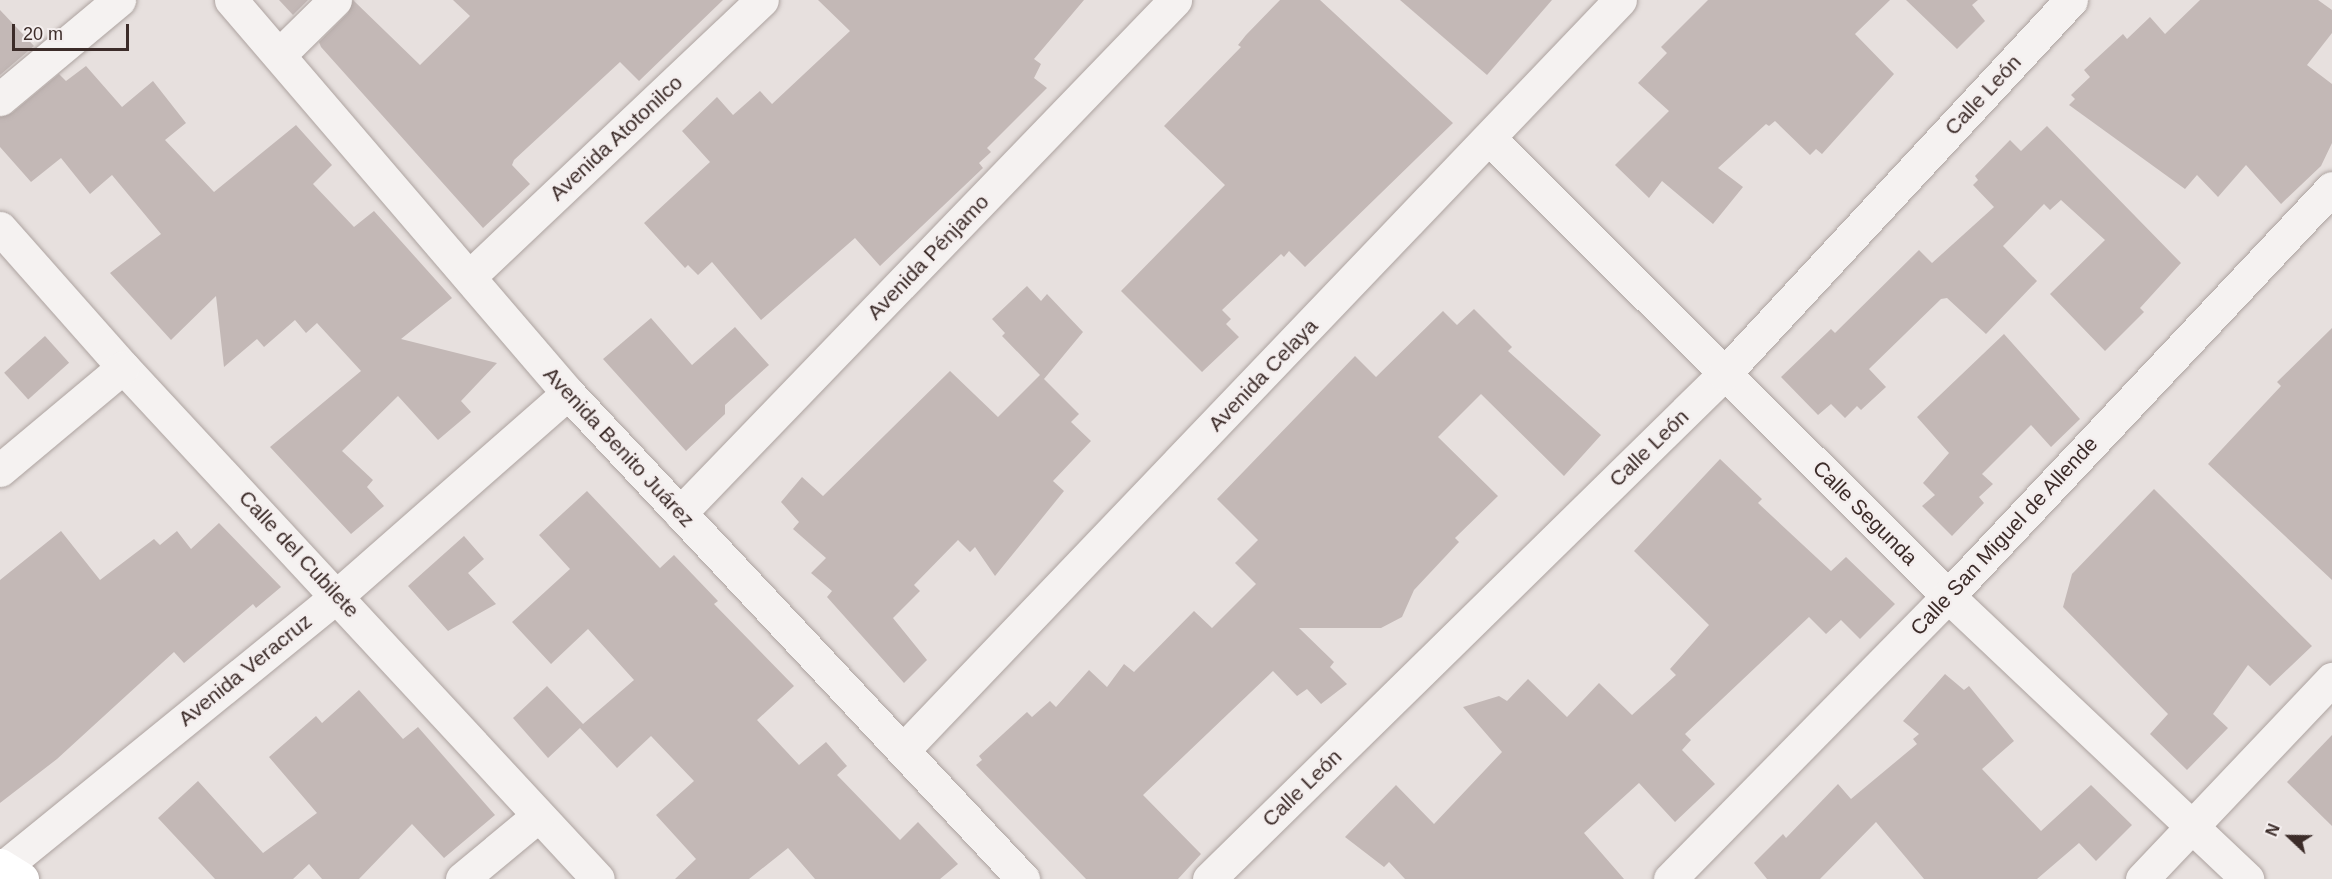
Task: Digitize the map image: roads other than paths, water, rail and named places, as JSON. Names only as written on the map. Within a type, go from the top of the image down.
[{"type":"street","points":[[0,99],[119,0]]},
{"type":"street","name":"Avenida Benito Juárez","points":[[231,0],[280,54],[568,393],[904,749],[1023,879]]},
{"type":"street","points":[[280,54],[335,0]]},
{"type":"street","name":"Avenida Atotonilco","points":[[469,277],[762,0]]},
{"type":"street","name":"Avenida Pénjamo","points":[[680,513],[1175,0]]},
{"type":"street","name":"Avenida Celaya","points":[[904,749],[1620,0]]},
{"type":"street","name":"Calle León","points":[[1209,879],[1724,374],[2071,0]]},
{"type":"street","name":"Calle Segunda","points":[[1490,138],[1948,596],[2247,879]]},
{"type":"street","name":"Calle San Miguel de Allende","points":[[1670,879],[1948,596],[2332,188]]},
{"type":"street","name":"Calle del Cubilete","points":[[0,228],[123,367],[338,595],[598,879]]},
{"type":"street","points":[[0,470],[123,367]]},
{"type":"street","name":"Avenida Veracruz","points":[[6,870],[338,595],[568,393]]},
{"type":"street","points":[[2142,879],[2194,828],[2332,679]]},
{"type":"street","points":[[462,879],[538,816]]}]
